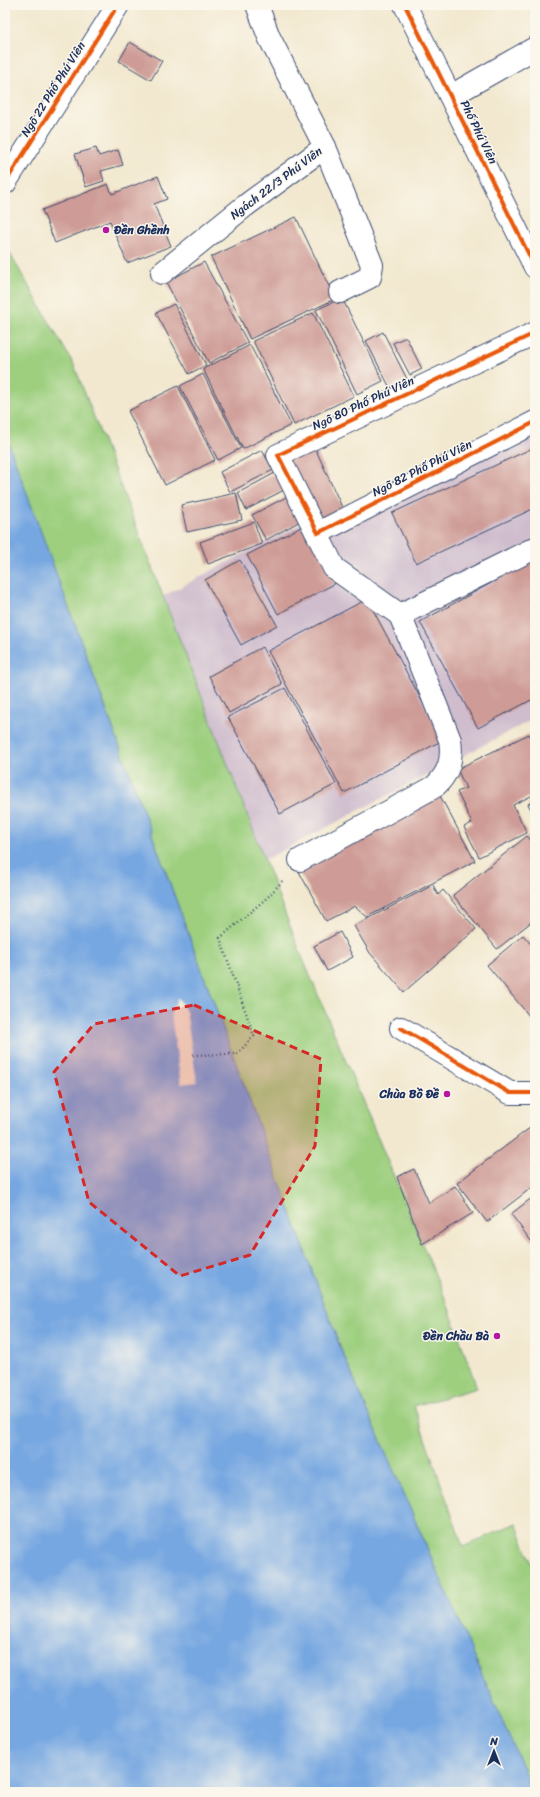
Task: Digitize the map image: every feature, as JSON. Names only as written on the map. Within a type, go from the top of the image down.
[{"type":"street","name":"Ngõ 22 Phố Phú Viên","points":[[5,183],[118,5]]},
{"type":"street","name":"Ngách 22/3 Phú Viên","points":[[162,273],[245,206],[325,147],[270,37],[257,5]]},
{"type":"street","name":"Phố Phú Viên","points":[[405,5],[535,267]]},
{"type":"street","points":[[463,89],[535,48]]},
{"type":"street","points":[[325,147],[372,265],[370,277],[340,292]]},
{"type":"street","name":"Ngõ 80 Phố Phú Viên","points":[[318,533],[278,455],[535,333]]},
{"type":"street","name":"Ngõ 82 Phố Phú Viên","points":[[318,533],[535,422]]},
{"type":"street","points":[[300,860],[434,786],[447,773],[452,751],[450,740],[400,615],[334,568],[318,533]]},
{"type":"street","points":[[400,615],[535,548]]},
{"type":"street","points":[[401,1028],[510,1093],[535,1093]]},
{"type":"path","points":[[193,1055],[237,1054],[254,1036],[220,938],[270,896],[300,860]]},
{"type":"highlighted area","points":[[194,1005],[321,1059],[315,1146],[250,1255],[180,1276],[89,1202],[54,1072],[94,1024]]},
{"type":"shaded area","points":[[535,425],[535,718],[253,866],[156,600],[306,521],[315,537]]},
{"type":"green space","points":[[5,245],[74,365],[298,947],[447,1303],[477,1388],[414,1406],[463,1547],[516,1523],[535,1572],[535,1779],[529,1783],[340,1347],[5,434]]},
{"type":"water","points":[[5,434],[340,1347],[533,1792],[5,1792]]},
{"type":"pier","points":[[178,997],[186,1012],[197,1082],[181,1084],[171,1014]]},
{"type":"building","points":[[130,42],[162,61],[151,80],[119,61]]},
{"type":"building","points":[[96,148],[99,156],[118,150],[123,165],[101,171],[104,181],[86,187],[75,154]]},
{"type":"building","points":[[158,176],[167,199],[154,204],[171,246],[127,263],[110,221],[55,243],[42,210],[108,184],[112,194]]},
{"type":"building","points":[[296,217],[335,299],[250,339],[211,257]]},
{"type":"building","points":[[204,262],[248,343],[209,363],[166,282]]},
{"type":"building","points":[[342,298],[383,381],[357,394],[316,310]]},
{"type":"building","points":[[174,304],[206,365],[189,374],[156,313]]},
{"type":"building","points":[[313,313],[354,396],[294,425],[253,341]]},
{"type":"building","points":[[383,332],[407,379],[390,388],[366,341]]},
{"type":"building","points":[[406,337],[422,369],[410,375],[393,343]]},
{"type":"building","points":[[250,345],[291,425],[243,449],[203,369]]},
{"type":"building","points":[[203,374],[241,448],[218,460],[180,386]]},
{"type":"building","points":[[178,386],[215,460],[165,485],[128,411]]},
{"type":"building","points":[[535,447],[535,508],[416,563],[392,513]]},
{"type":"building","points":[[315,448],[346,516],[320,527],[289,460]]},
{"type":"building","points":[[262,450],[273,470],[230,492],[220,472]]},
{"type":"building","points":[[275,473],[284,490],[246,510],[238,493]]},
{"type":"building","points":[[236,493],[242,520],[187,532],[181,505]]},
{"type":"building","points":[[290,495],[304,519],[266,540],[252,515]]},
{"type":"building","points":[[254,522],[262,544],[208,564],[200,542]]},
{"type":"building","points":[[305,525],[336,583],[278,614],[247,555]]},
{"type":"building","points":[[535,559],[535,698],[478,728],[420,622]]},
{"type":"building","points":[[240,560],[277,625],[241,645],[205,580]]},
{"type":"building","points":[[367,599],[443,740],[344,793],[268,651]]},
{"type":"building","points":[[262,647],[282,684],[229,713],[209,676]]},
{"type":"building","points":[[285,688],[336,784],[280,814],[228,717]]},
{"type":"building","points":[[529,734],[535,746],[535,794],[513,805],[527,833],[479,857],[464,827],[472,823],[457,792],[466,788],[457,769]]},
{"type":"building","points":[[439,794],[475,861],[367,917],[355,906],[326,921],[297,868]]},
{"type":"building","points":[[535,800],[535,817],[528,804]]},
{"type":"building","points":[[527,836],[535,845],[535,919],[497,949],[453,895]]},
{"type":"building","points":[[433,885],[438,895],[443,890],[476,929],[404,992],[370,953],[354,926]]},
{"type":"building","points":[[340,932],[353,957],[327,971],[314,946]]},
{"type":"building","points":[[523,935],[535,949],[535,1023],[487,965]]},
{"type":"building","points":[[535,1124],[535,1185],[487,1222],[457,1183]]},
{"type":"building","points":[[414,1169],[429,1203],[455,1186],[473,1213],[422,1244],[397,1177]]},
{"type":"building","points":[[533,1197],[535,1200],[535,1238],[531,1241],[511,1214]]},
{"type":"cycle path","points":[[5,183],[118,5]]},
{"type":"cycle path","points":[[405,5],[535,267]]},
{"type":"cycle path","points":[[535,333],[278,455],[318,533],[535,422]]},
{"type":"cycle path","points":[[401,1028],[510,1093],[535,1093]]},
{"type":"place","name":"Đền Ghềnh","points":[[106,230]]},
{"type":"place","name":"Chùa Bồ Đề","points":[[447,1094]]},
{"type":"place","name":"Đền Chầu Bà","points":[[497,1336]]}]
